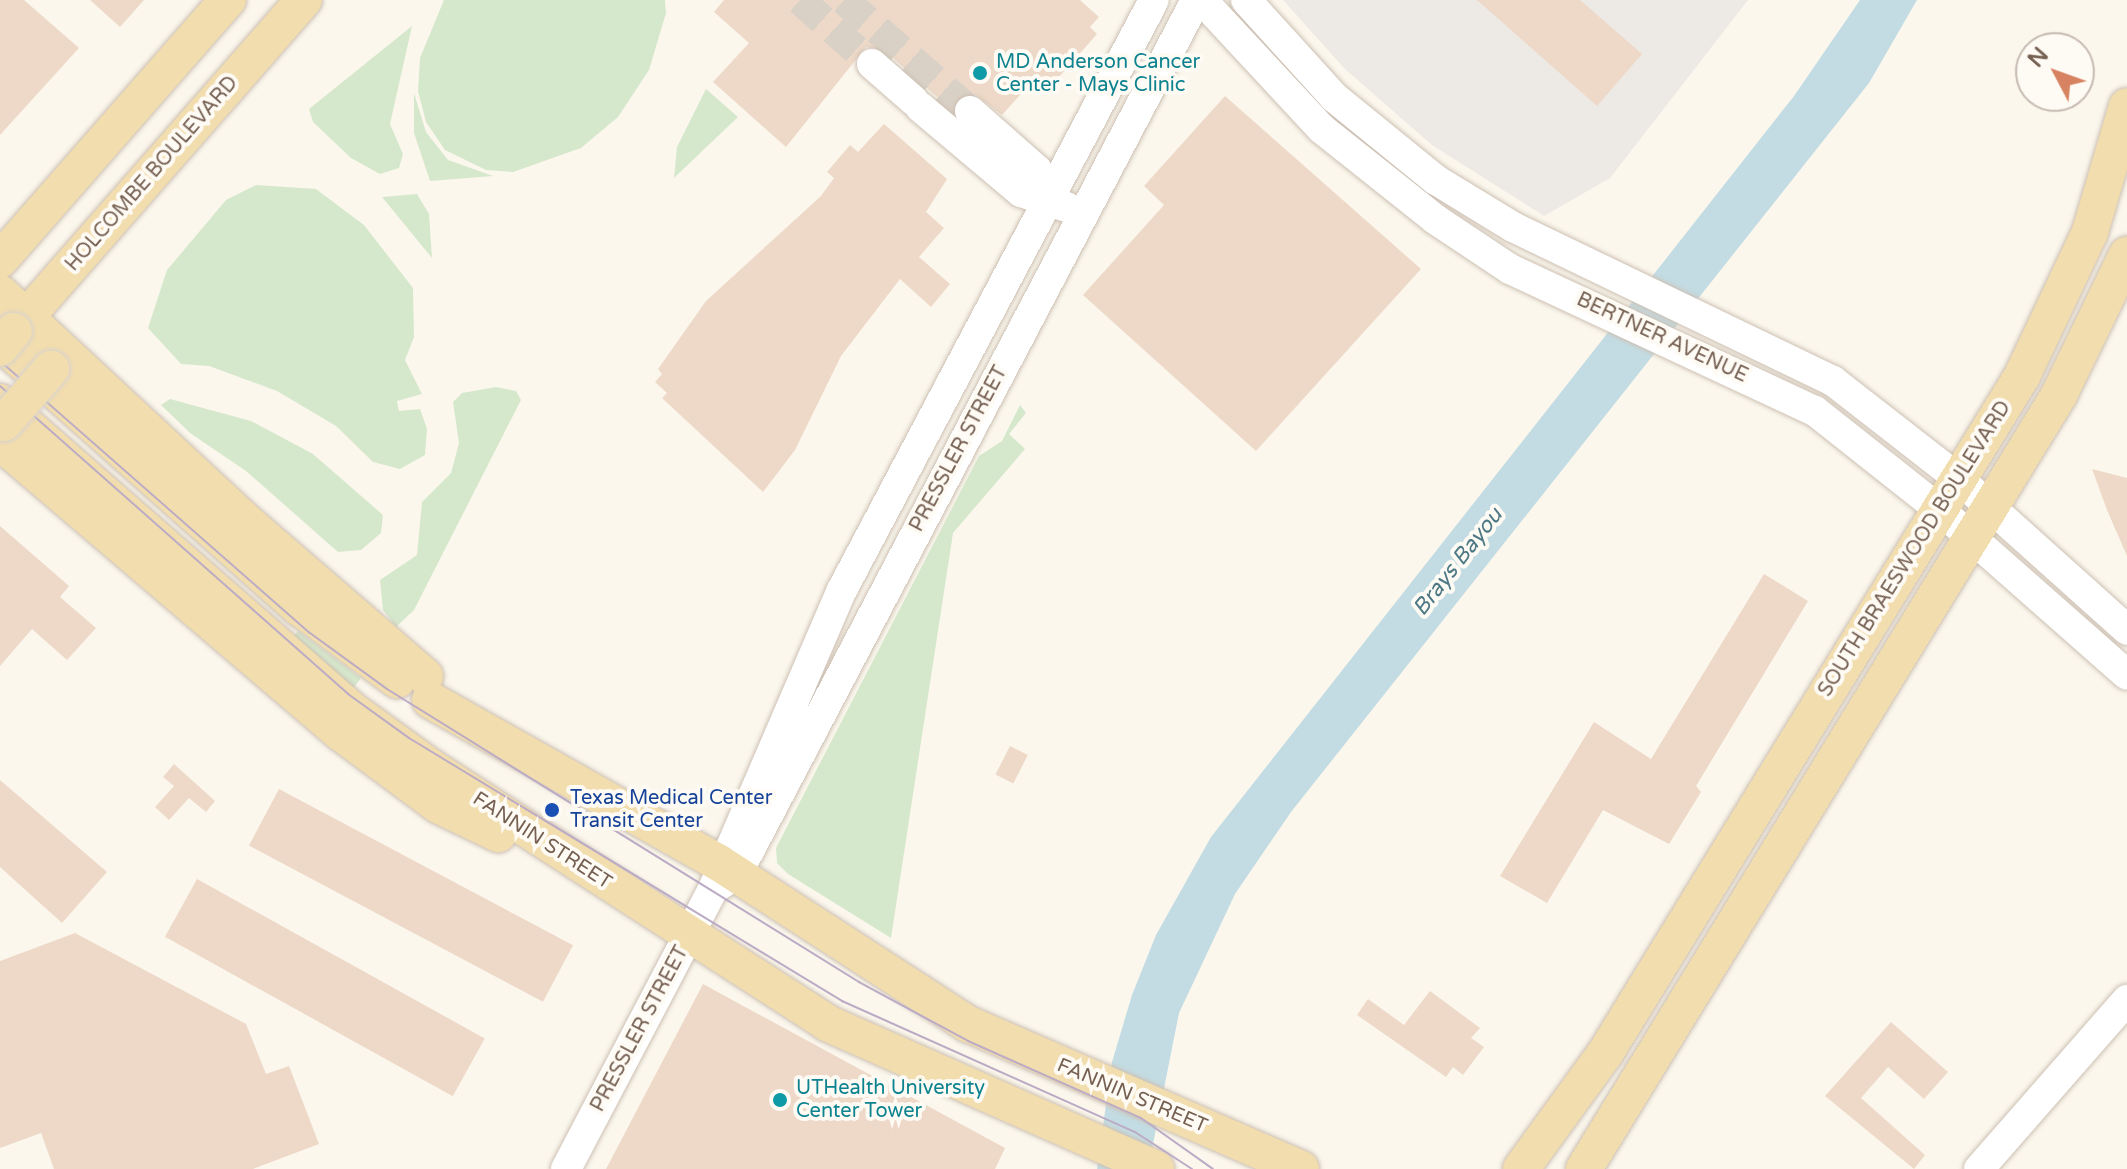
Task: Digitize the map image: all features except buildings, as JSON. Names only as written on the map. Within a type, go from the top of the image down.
[{"type":"main road","points":[[0,260],[228,0]]},
{"type":"main road","name":"HOLCOMBE BOULEVARD","points":[[8,326],[304,0]]},
{"type":"main road","name":"SOUTH BRAESWOOD BOULEVARD","points":[[1521,1169],[1656,970],[2022,376],[2072,273],[2127,106]]},
{"type":"main road","name":"SOUTH BRAESWOOD BOULEVARD","points":[[1584,1169],[1991,508],[2112,291],[2127,255]]},
{"type":"main road","points":[[2072,273],[2112,291]]},
{"type":"main road","points":[[8,326],[97,379],[428,688]]},
{"type":"main road","name":"FANNIN STREET","points":[[8,326],[300,608],[723,876],[968,1024],[1288,1163]]},
{"type":"main road","points":[[97,379],[51,369],[8,433],[341,733],[438,805],[639,904]]},
{"type":"main road","name":"FANNIN STREET","points":[[8,433],[349,708],[689,938],[827,1023],[1027,1115],[1156,1169]]},
{"type":"main road","points":[[1656,970],[1695,993]]},
{"type":"street","name":"PRESSLER STREET","points":[[723,876],[816,645],[927,423],[1154,0]]},
{"type":"street","name":"PRESSLER STREET","points":[[566,1169],[723,876],[848,661],[1199,0]]},
{"type":"street","name":"BERTNER AVENUE","points":[[1199,0],[1274,81],[1373,173],[1510,269],[1815,411],[1940,510],[2113,657],[2127,675]]},
{"type":"street","name":"BERTNER AVENUE","points":[[1246,0],[1335,98],[1436,180],[1513,227],[1833,381],[1959,479],[2127,630]]},
{"type":"street","points":[[872,64],[1021,192],[1050,198],[1082,216]]},
{"type":"street","points":[[970,111],[1037,170],[1050,198]]},
{"type":"street","points":[[1373,173],[1393,147]]},
{"type":"street","points":[[927,423],[962,442]]},
{"type":"street","points":[[816,645],[848,661]]},
{"type":"street","points":[[1979,1169],[2127,1000]]},
{"type":"shaded area","points":[[1283,0],[1748,0],[1610,178],[1544,216],[1432,145],[1345,69]]},
{"type":"green space","points":[[444,0],[665,0],[666,13],[649,70],[618,117],[581,148],[513,172],[486,170],[445,150],[426,122],[418,91],[420,58]]},
{"type":"green space","points":[[412,26],[390,124],[403,154],[399,168],[380,174],[351,158],[313,122],[309,109]]},
{"type":"green space","points":[[706,89],[738,117],[674,178],[677,147]]},
{"type":"green space","points":[[414,93],[426,132],[448,160],[493,176],[430,181],[414,133]]},
{"type":"green space","points":[[256,185],[316,189],[364,225],[413,288],[414,337],[405,360],[422,394],[397,401],[399,411],[420,409],[427,429],[425,455],[400,469],[373,462],[336,426],[277,391],[209,366],[181,364],[148,328],[167,270],[226,200]]},
{"type":"green space","points":[[417,194],[429,214],[432,258],[382,197]]},
{"type":"green space","points":[[496,387],[516,391],[521,400],[414,610],[396,627],[383,610],[380,580],[417,555],[422,502],[451,473],[459,443],[453,402],[462,393]]},
{"type":"green space","points":[[170,399],[251,421],[313,454],[383,515],[381,533],[361,550],[338,552],[246,471],[190,433],[161,405]]},
{"type":"green space","points":[[1020,405],[1026,413],[1009,434],[1025,449],[953,533],[891,938],[788,874],[777,863],[776,848],[979,456],[1002,441]]},
{"type":"green space","points":[[298,631],[361,678],[352,690],[292,638]]},
{"type":"water","name":"Brays Bayou","points":[[1860,0],[1917,0],[1869,83],[1291,812],[1235,894],[1179,1013],[1148,1169],[1097,1169],[1112,1062],[1132,995],[1156,935],[1211,837],[1794,96]]},
{"type":"tunnel","points":[[800,0],[872,64]]},
{"type":"tunnel","points":[[844,0],[970,111]]},
{"type":"tram line","points":[[0,361],[310,633],[387,689],[859,982],[968,1041],[1141,1118],[1213,1169]]},
{"type":"tram line","points":[[0,386],[348,694],[409,738],[842,1001],[1135,1132],[1192,1169]]},
{"type":"place","name":"MD Anderson Cancer Center - Mays Clinic","points":[[980,73]]},
{"type":"place","name":"Texas Medical Center Transit Center","points":[[552,810]]},
{"type":"place","name":"UTHealth University Center Tower","points":[[780,1100]]}]
